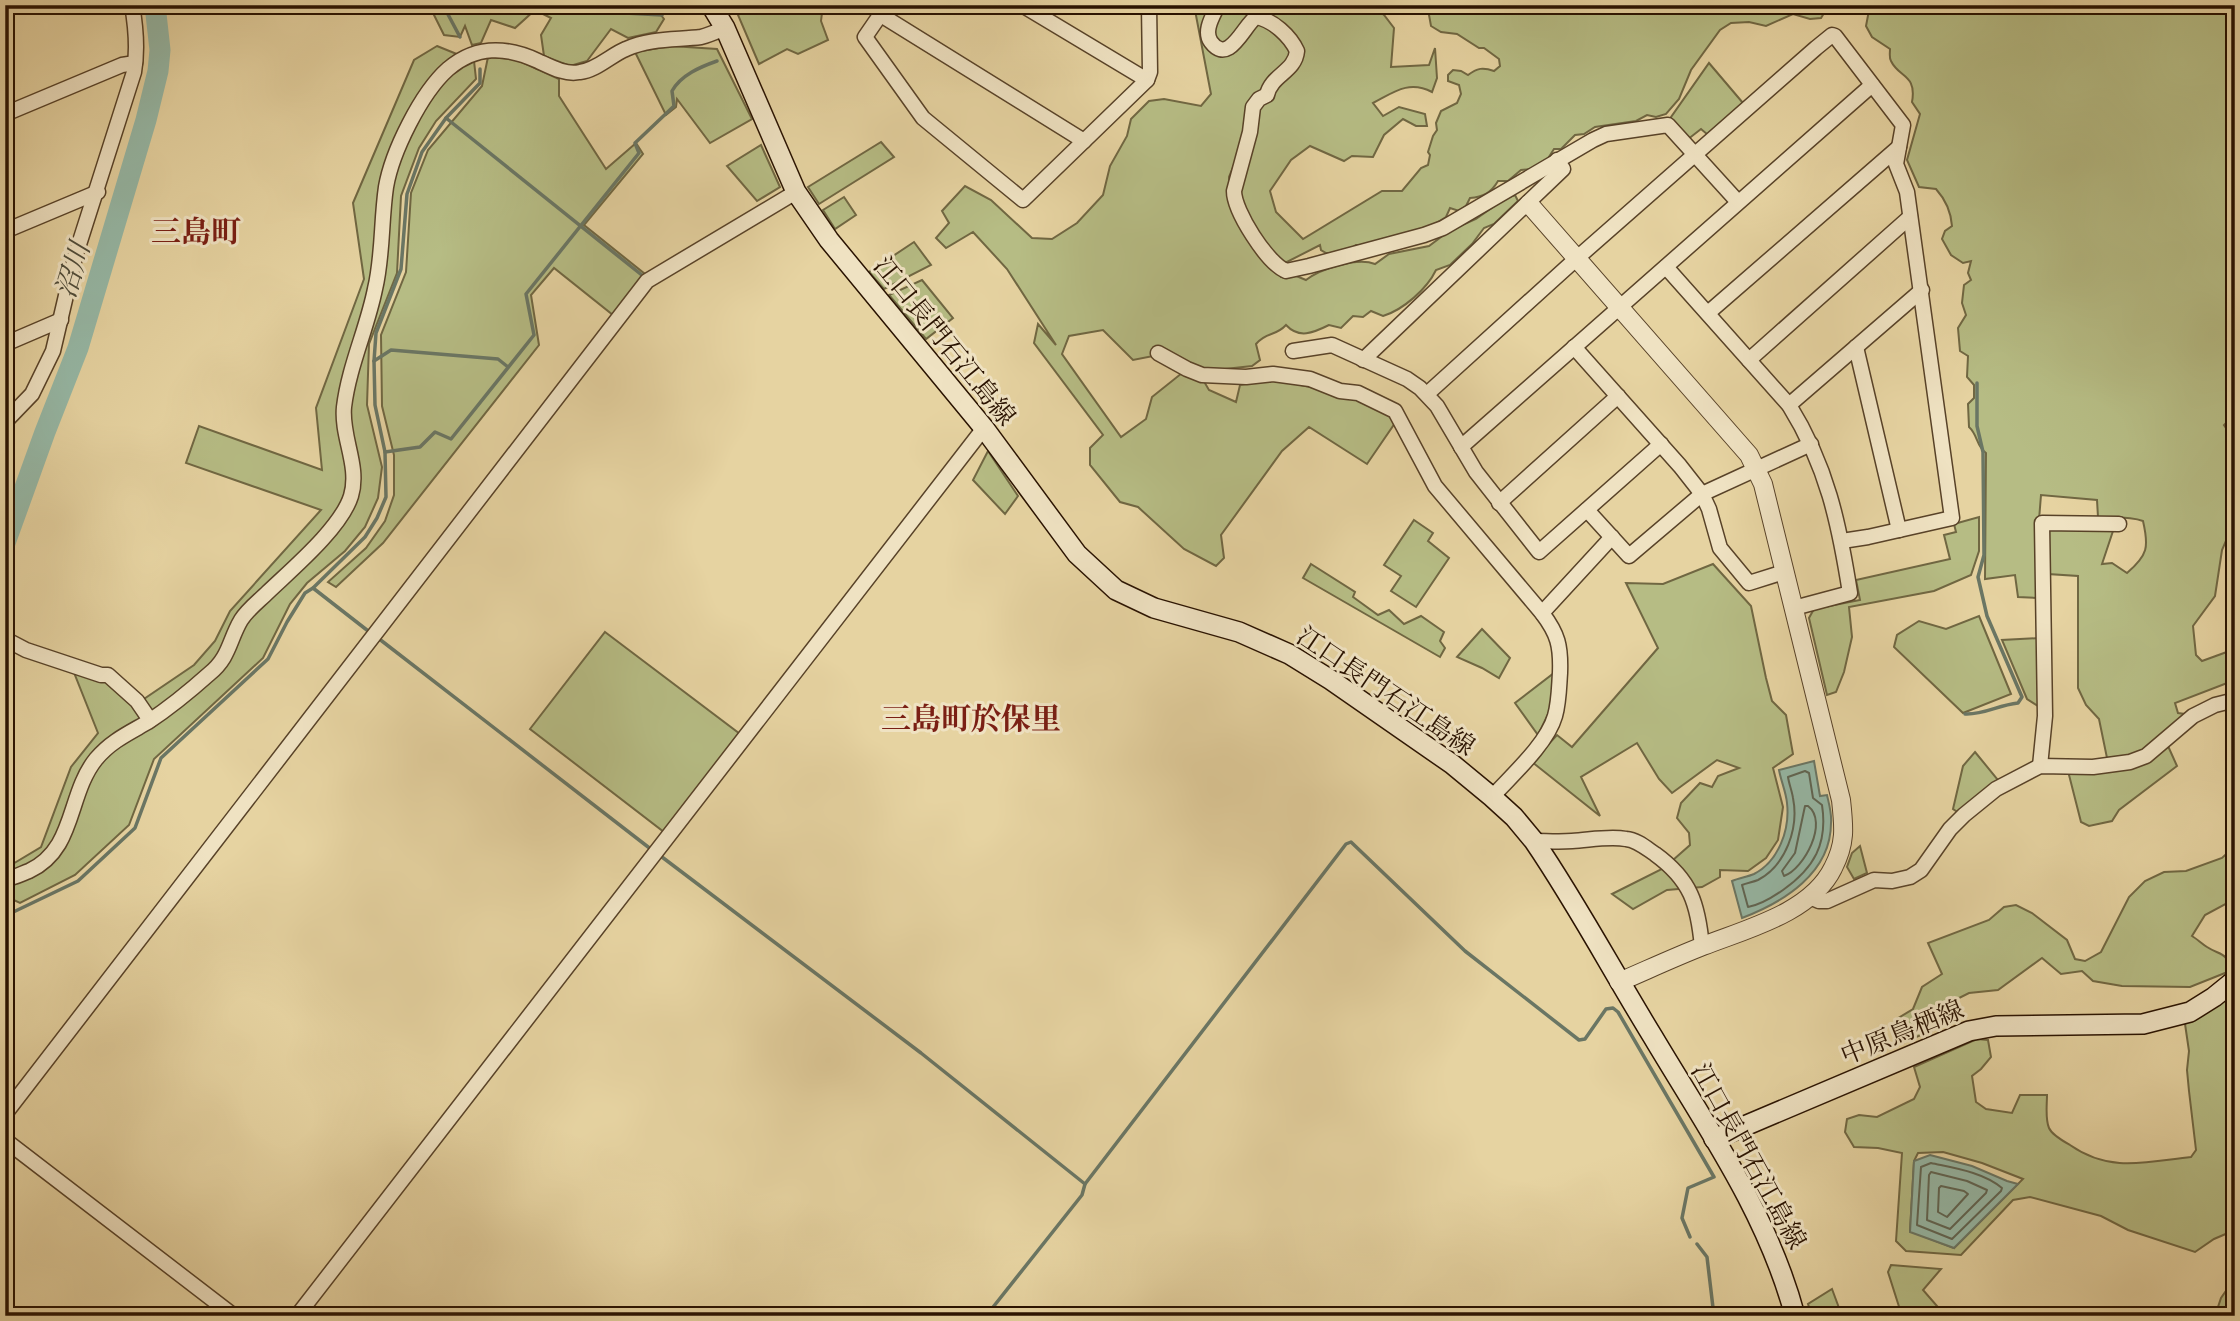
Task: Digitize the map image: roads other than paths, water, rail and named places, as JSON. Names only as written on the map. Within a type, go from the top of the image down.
[{"type":"main road","name":"江口長門石江島線","points":[[711,5],[725,28],[796,192],[835,248],[984,428],[1077,554],[1116,590],[1154,608],[1240,632],[1289,654],[1331,680],[1452,764],[1514,817],[1534,841],[1764,1227],[1785,1279],[1795,1316]]},
{"type":"main road","name":"中原鳥栖線","points":[[1714,1139],[1969,1031],[1996,1026],[2143,1024],[2190,1012],[2235,980]]},
{"type":"street","points":[[5,422],[32,394],[53,351],[75,257],[135,63],[136,23],[132,5]]},
{"type":"street","points":[[1021,5],[1147,80]]},
{"type":"street","points":[[1084,141],[884,10],[865,37],[923,118],[1023,200],[1084,141],[1147,80],[1150,72],[1149,5]]},
{"type":"street","points":[[1218,5],[1208,35],[1217,47],[1231,47],[1256,17],[1273,24],[1294,44],[1297,51],[1289,69],[1274,79],[1267,95],[1259,99],[1253,107],[1250,132],[1234,191],[1234,200],[1243,222],[1280,268],[1290,271],[1309,267],[1443,228],[1593,139],[1606,134],[1668,125],[1738,202]]},
{"type":"street","points":[[5,879],[12,879],[42,865],[55,852],[63,838],[80,786],[95,761],[114,741],[150,720],[212,672],[228,652],[240,622],[333,526],[349,500],[354,483],[344,411],[350,374],[373,302],[378,276],[387,185],[397,153],[419,107],[436,83],[448,69],[465,58],[494,48],[528,56],[559,71],[580,72],[626,48],[657,40],[704,36],[725,28]]},
{"type":"street","points":[[1427,394],[1576,259],[1832,35],[1835,36],[1903,125],[1896,163],[1908,192],[1952,518],[1842,541]]},
{"type":"street","points":[[5,114],[122,65],[135,63]]},
{"type":"street","points":[[1461,447],[1872,85]]},
{"type":"street","points":[[1708,313],[1899,146]]},
{"type":"street","points":[[1363,360],[1563,169],[1557,160]]},
{"type":"street","points":[[5,231],[97,192]]},
{"type":"street","points":[[5,1114],[647,281],[796,192]]},
{"type":"street","points":[[1529,204],[1749,454],[1763,484],[1841,800],[1844,836],[1833,869],[1810,897],[1764,924],[1619,982]]},
{"type":"street","points":[[1749,360],[1910,218]]},
{"type":"street","points":[[1666,267],[1789,405],[1821,465],[1842,541],[1850,593],[1794,608]]},
{"type":"street","points":[[1789,405],[1922,290]]},
{"type":"street","points":[[5,344],[61,320]]},
{"type":"street","points":[[1293,351],[1332,345],[1407,379],[1427,394],[1499,503],[1539,552],[1661,444]]},
{"type":"street","points":[[1574,347],[1702,494],[1720,548],[1749,583],[1784,572]]},
{"type":"street","points":[[1856,347],[1899,530]]},
{"type":"street","points":[[1158,353],[1202,375],[1246,377],[1273,374],[1310,379],[1340,391],[1358,393],[1395,411],[1435,486],[1554,628],[1559,642],[1555,718],[1534,751],[1492,797]]},
{"type":"street","points":[[1499,503],[1618,396]]},
{"type":"street","points":[[298,1316],[984,428]]},
{"type":"street","points":[[1587,510],[1629,556],[1702,494],[1811,444]]},
{"type":"street","points":[[2040,766],[2045,716],[2042,523],[2119,524]]},
{"type":"street","points":[[1542,613],[1612,537]]},
{"type":"street","points":[[5,639],[26,650],[108,675],[137,701],[150,720]]},
{"type":"street","points":[[1810,897],[1827,901],[1874,880],[1892,881],[1910,877],[1922,870],[1950,829],[1996,789],[2040,766],[2093,766],[2130,762],[2146,756],[2193,716],[2215,705],[2235,700]]},
{"type":"street","points":[[1534,841],[1569,842],[1616,837],[1640,844],[1662,859],[1686,882],[1695,903],[1702,947]]},
{"type":"street","points":[[5,1140],[208,1293],[234,1316]]},
{"type":"water","points":[[1814,761],[1820,796],[1827,795],[1831,816],[1829,841],[1823,857],[1814,871],[1789,894],[1742,918],[1732,881],[1754,874],[1770,861],[1781,843],[1787,823],[1786,795],[1779,770]]},
{"type":"water","points":[[1930,1155],[1972,1166],[2018,1184],[1954,1248],[1910,1232],[1914,1161]]},
{"type":"waterway","name":"沼川","points":[[5,543],[78,348],[146,120],[158,71],[160,50],[155,5]]},
{"type":"waterway","points":[[443,5],[460,37]]},
{"type":"waterway","points":[[619,5],[625,13],[662,15],[667,5]]},
{"type":"waterway","points":[[385,452],[420,447],[435,432],[451,439],[534,335],[526,294],[639,153],[635,143],[674,106],[672,91],[680,80],[717,61]]},
{"type":"waterway","points":[[5,916],[78,881],[135,828],[161,758],[268,659],[305,593],[365,537],[377,518],[386,497],[385,452],[375,405],[376,333],[401,269],[407,194],[422,152],[446,118],[480,83],[480,69]]},
{"type":"waterway","points":[[446,118],[643,276]]},
{"type":"waterway","points":[[374,361],[391,350],[498,359],[508,367]]},
{"type":"waterway","points":[[1965,714],[2018,703],[2022,697],[1987,616],[1978,577],[1984,555],[1983,452],[1977,426],[1977,383]]},
{"type":"waterway","points":[[313,588],[372,634]]},
{"type":"waterway","points":[[378,638],[652,850]]},
{"type":"waterway","points":[[1085,1184],[1346,844],[1351,842],[1465,951],[1579,1040],[1585,1039],[1606,1009],[1613,1008],[1618,1012],[1714,1177],[1688,1188],[1682,1218],[1690,1237]]},
{"type":"waterway","points":[[658,854],[921,1053],[1085,1184],[1082,1195],[986,1316]]},
{"type":"waterway","points":[[1697,1244],[1707,1257],[1714,1316]]},
{"type":"district","name":"三島町","points":[[196,232]]},
{"type":"district","name":"三島町於保里","points":[[971,719]]}]
